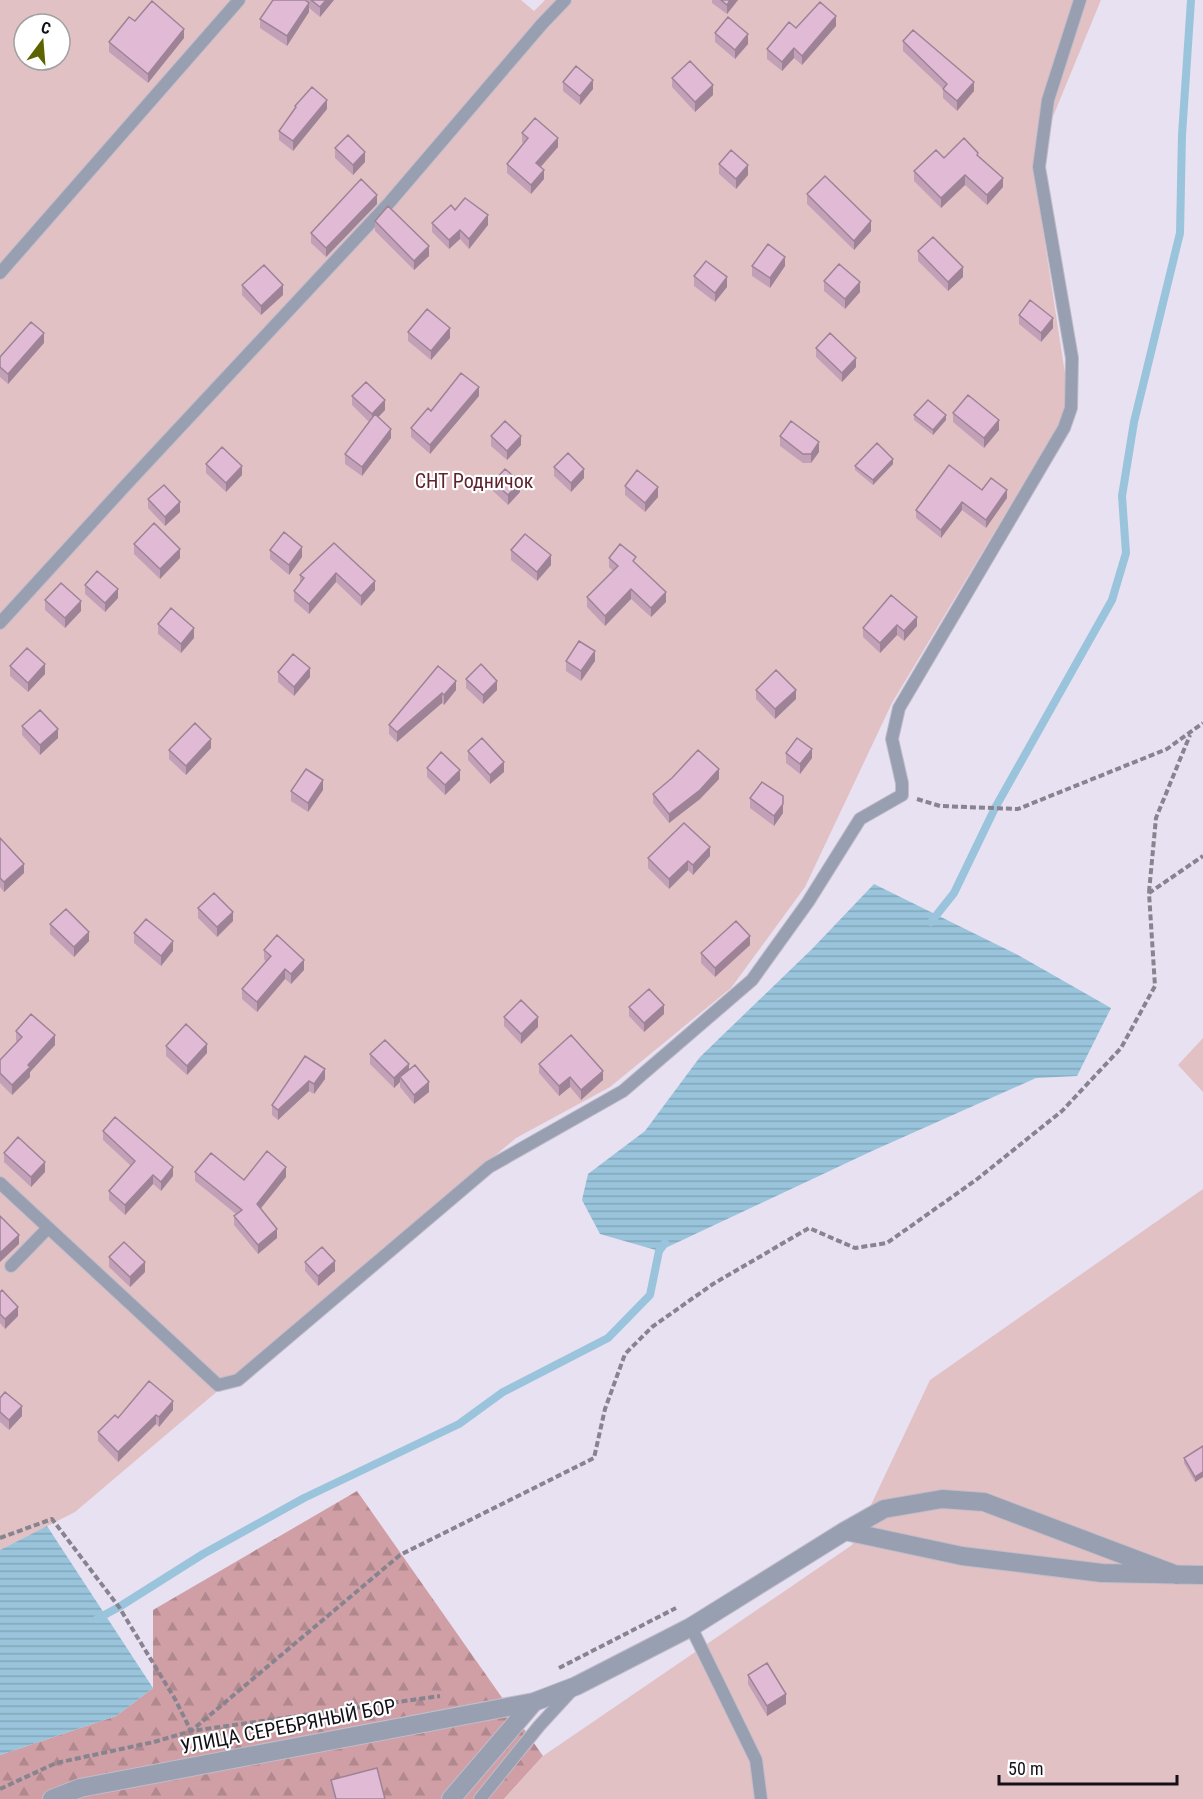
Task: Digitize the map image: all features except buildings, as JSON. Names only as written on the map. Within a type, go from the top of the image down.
[{"type":"street","name":"УЛИЦА СЕРЕБРЯНЫЙ БОР","points":[[52,1799],[80,1788],[534,1702],[576,1686],[692,1627],[845,1531],[884,1509],[904,1504],[942,1499],[984,1502],[1177,1575]]},
{"type":"street","points":[[845,1531],[962,1557],[1102,1573],[1203,1575]]},
{"type":"street","points":[[451,1799],[534,1702]]},
{"type":"lane","points":[[0,273],[239,0]]},
{"type":"lane","points":[[0,623],[124,486],[389,203],[565,0]]},
{"type":"lane","points":[[0,1183],[218,1385],[238,1380],[489,1167],[623,1091],[752,980],[807,902],[860,819],[902,795],[902,783],[892,739],[899,708],[1064,428],[1071,408],[1072,358],[1039,167],[1048,100],[1080,0]]},
{"type":"lane","points":[[11,1266],[48,1228]]},
{"type":"lane","points":[[692,1627],[756,1760],[761,1799]]},
{"type":"lane","points":[[480,1799],[539,1726],[576,1686]]},
{"type":"path","points":[[902,795],[940,806],[1018,809],[1167,749],[1203,723]]},
{"type":"path","points":[[191,1731],[400,1555],[594,1458],[604,1409],[624,1354],[660,1321],[713,1284],[809,1228],[855,1248],[887,1243],[976,1180],[1062,1111],[1121,1048],[1155,986],[1149,892],[1156,818],[1190,733]]},
{"type":"path","points":[[1149,892],[1203,856]]},
{"type":"path","points":[[0,1538],[52,1519],[119,1607],[175,1699],[191,1731]]},
{"type":"path","points":[[549,1673],[676,1608]]},
{"type":"path","points":[[0,1790],[56,1763],[154,1742],[191,1731],[446,1695]]},
{"type":"green space","name":"СНТ Родничок","points":[[0,0],[521,0],[534,11],[545,0],[1101,0],[1033,165],[1070,406],[892,703],[805,887],[731,988],[610,1087],[516,1138],[75,1512],[0,1550]]},
{"type":"green space","points":[[1203,1038],[1203,1092],[1178,1065]]},
{"type":"green space","points":[[1203,1189],[1203,1799],[504,1799],[543,1756],[852,1545],[930,1380]]},
{"type":"green space","points":[[357,1491],[543,1756],[504,1799],[0,1799],[0,1755],[116,1716],[153,1688],[153,1610]]},
{"type":"water","points":[[874,884],[1018,955],[1111,1008],[1077,1076],[1036,1078],[872,1151],[659,1251],[600,1234],[582,1200],[588,1174],[645,1131],[700,1057],[812,949]]},
{"type":"water","points":[[47,1526],[153,1688],[116,1716],[0,1755],[0,1550]]},
{"type":"waterway","points":[[931,922],[954,893],[995,808],[1112,600],[1126,553],[1122,496],[1134,422],[1180,233],[1182,135],[1191,0]]},
{"type":"waterway","points":[[97,1619],[203,1554],[304,1498],[459,1424],[503,1392],[608,1338],[650,1295],[659,1251],[665,1243]]}]
